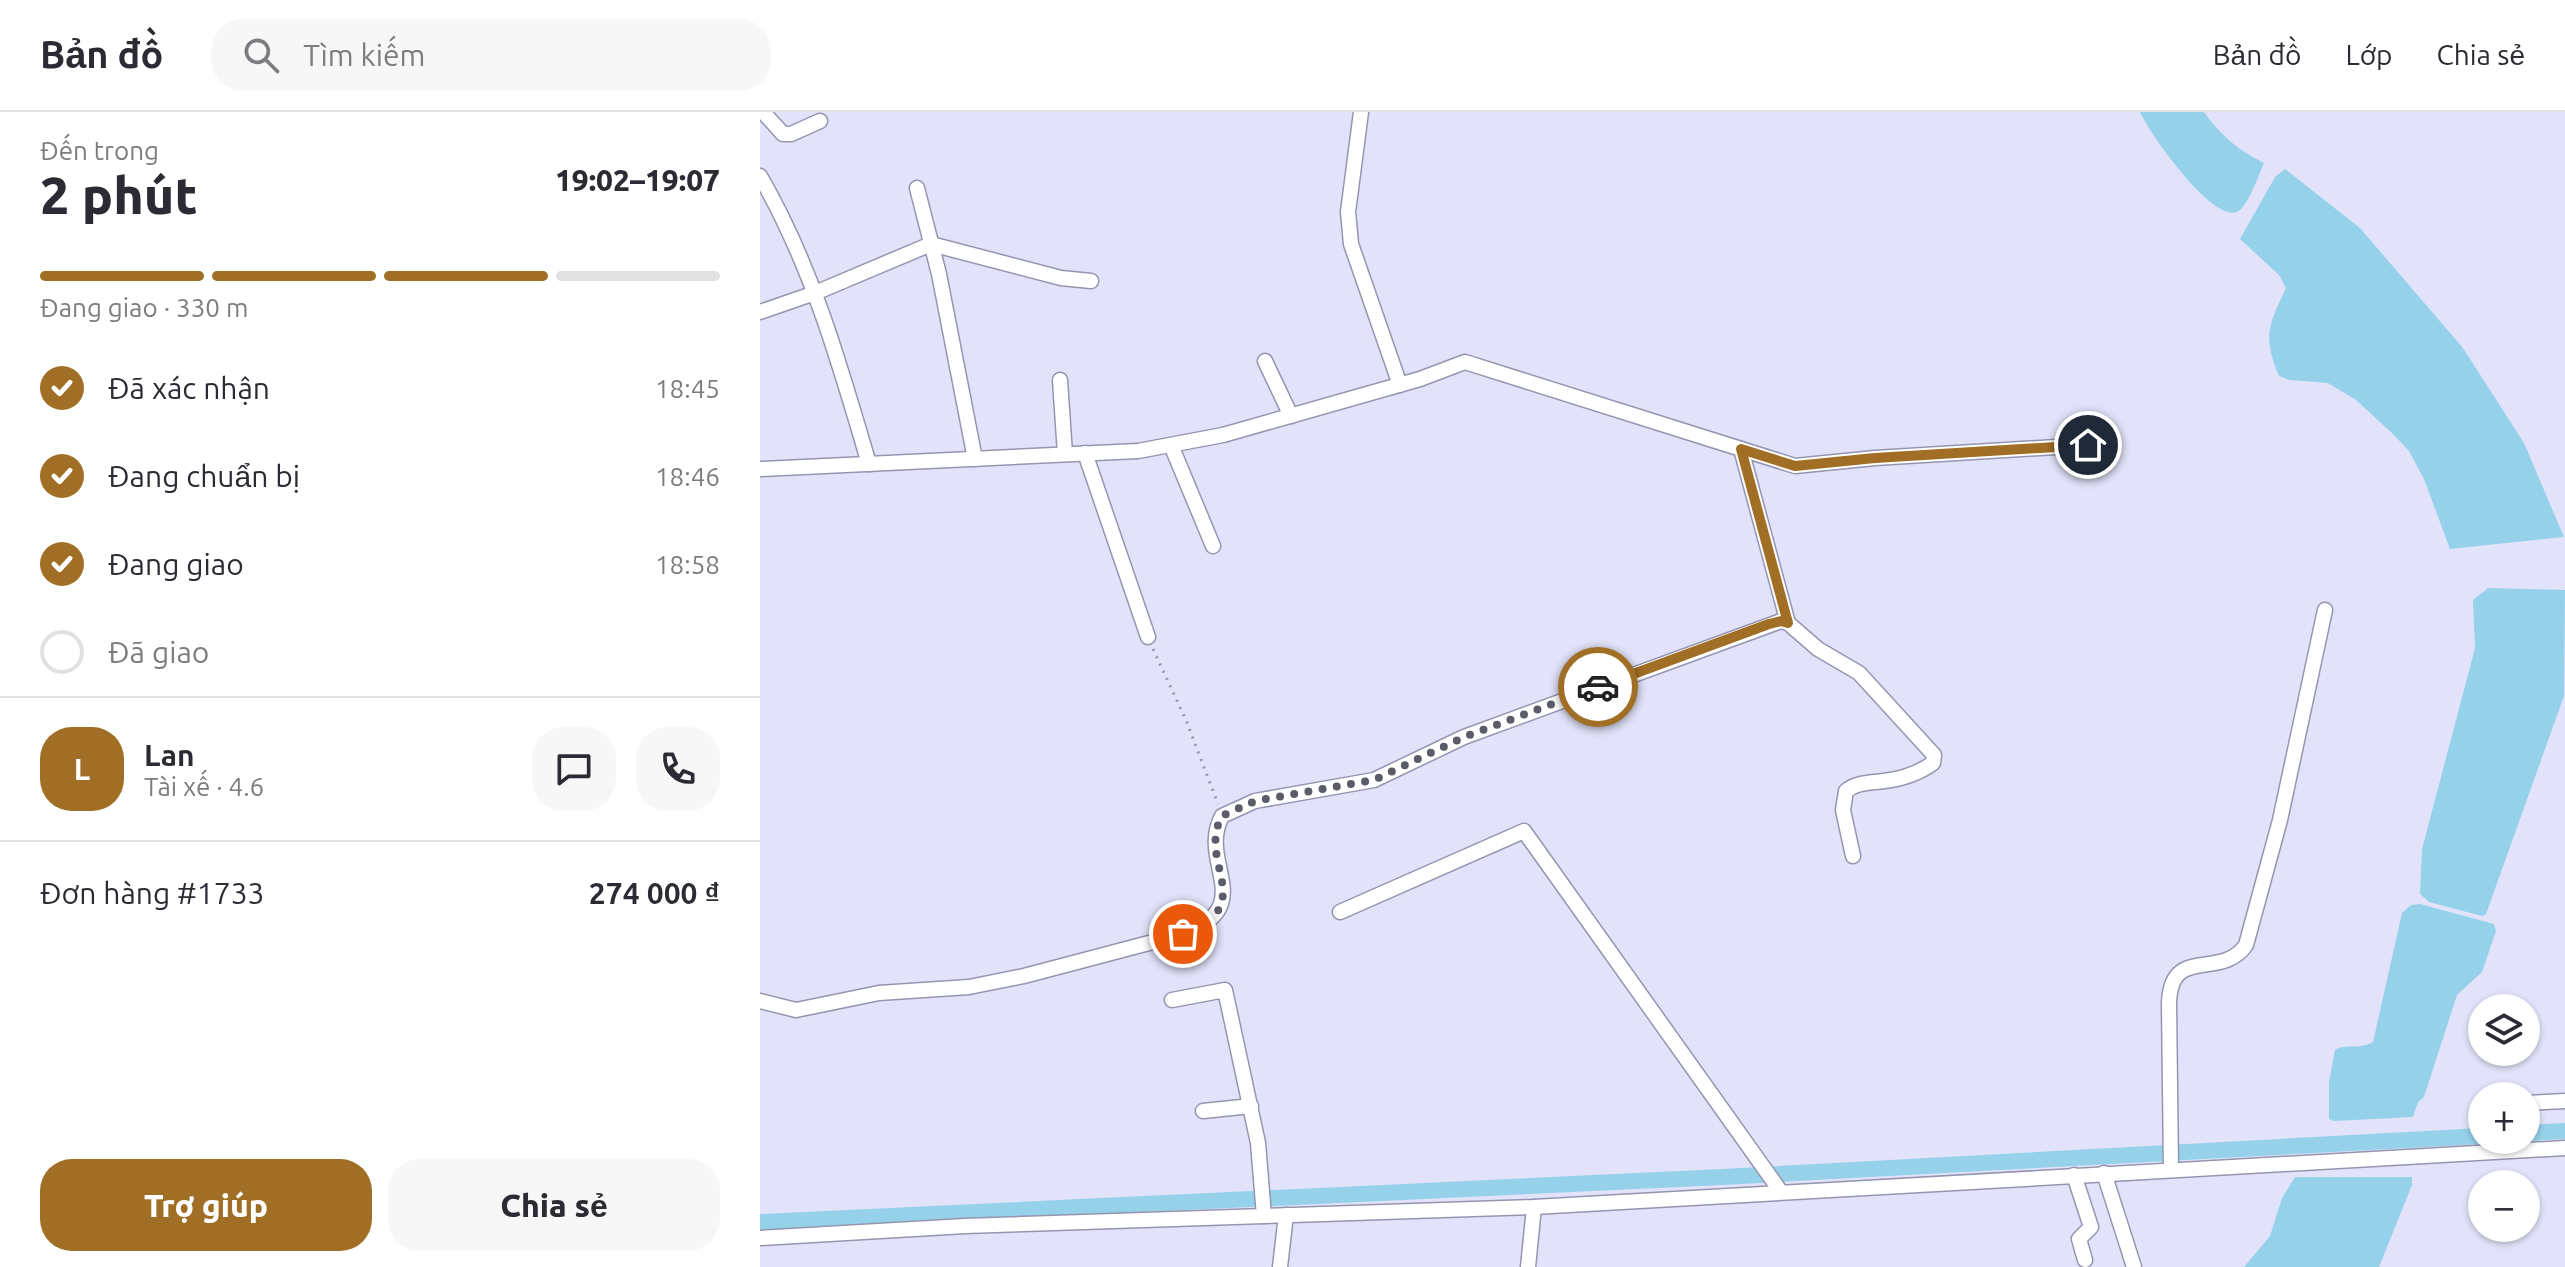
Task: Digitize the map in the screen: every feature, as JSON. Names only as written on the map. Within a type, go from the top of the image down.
[{"type":"street","points":[[763,112],[783,134],[791,134],[820,121]]},
{"type":"street","points":[[1361,112],[1348,212],[1351,244],[1400,385]]},
{"type":"street","points":[[760,176],[782,213],[828,325],[869,464]]},
{"type":"street","points":[[917,188],[975,459]]},
{"type":"street","points":[[760,312],[815,293],[931,244],[1061,278],[1091,281]]},
{"type":"street","points":[[1265,361],[1291,416]]},
{"type":"street","points":[[760,469],[1138,451],[1223,435],[1400,385],[1465,362],[1795,466],[2088,445]]},
{"type":"street","points":[[1060,380],[1065,454]]},
{"type":"street","points":[[1171,445],[1213,546]]},
{"type":"street","points":[[1741,449],[1788,623]]},
{"type":"street","points":[[1085,453],[1148,637]]},
{"type":"street","points":[[2171,1165],[2171,981],[2185,969],[2241,953],[2246,945],[2280,820],[2325,610]]},
{"type":"street","points":[[760,1001],[796,1010],[879,993],[969,987],[1024,976],[1183,934],[1203,926],[1216,916],[1222,904],[1216,833],[1222,816],[1255,801],[1374,780],[1464,737],[1781,621],[1788,623],[1818,649],[1859,673],[1927,746],[1934,760],[1921,771],[1888,781],[1856,784],[1846,791],[1842,803],[1853,856]]},
{"type":"street","points":[[1340,912],[1524,831],[1781,1192]]},
{"type":"street","points":[[1172,1000],[1225,990],[1258,1143],[1264,1216]]},
{"type":"street","points":[[2540,1102],[2565,1101]]},
{"type":"street","points":[[1203,1111],[1251,1106]]},
{"type":"street","points":[[760,1238],[965,1226],[1534,1207],[2074,1175],[2171,1165],[2565,1148]]},
{"type":"street","points":[[2104,1173],[2134,1267]]},
{"type":"street","points":[[2074,1175],[2091,1227],[2079,1239],[2085,1260]]},
{"type":"street","points":[[1528,1267],[1534,1207]]},
{"type":"street","points":[[1280,1267],[1286,1215]]},
{"type":"path","points":[[1148,637],[1186,720],[1222,816]]},
{"type":"water","points":[[2140,112],[2204,112],[2230,141],[2264,163],[2241,209],[2237,212],[2226,211],[2198,190],[2168,156]]},
{"type":"water","points":[[2285,169],[2360,228],[2463,348],[2524,443],[2564,537],[2450,549],[2424,479],[2409,451],[2393,434],[2356,400],[2328,383],[2289,380],[2279,376],[2269,340],[2275,311],[2286,288],[2279,275],[2240,239],[2275,177]]},
{"type":"water","points":[[2488,588],[2565,590],[2564,696],[2486,914],[2482,916],[2429,902],[2420,894],[2422,849],[2475,648],[2473,600]]},
{"type":"water","points":[[2420,904],[2494,924],[2496,931],[2482,972],[2457,995],[2424,1097],[2418,1102],[2413,1117],[2329,1119],[2329,1082],[2335,1050],[2373,1042],[2402,913],[2411,905]]},
{"type":"water","points":[[2295,1177],[2412,1177],[2412,1185],[2379,1267],[2244,1267],[2270,1236],[2282,1198]]},
{"type":"waterway","points":[[2540,1132],[2565,1131]]},
{"type":"waterway","points":[[760,1222],[1723,1177],[2468,1137]]},
{"type":"way so far","points":[[1183,934],[1203,926],[1216,916],[1222,904],[1216,833],[1222,816],[1255,801],[1374,780],[1464,737],[1598,687]]},
{"type":"route","points":[[1598,687],[1769,624],[1788,623],[1741,449],[1795,466],[2088,445]]}]
